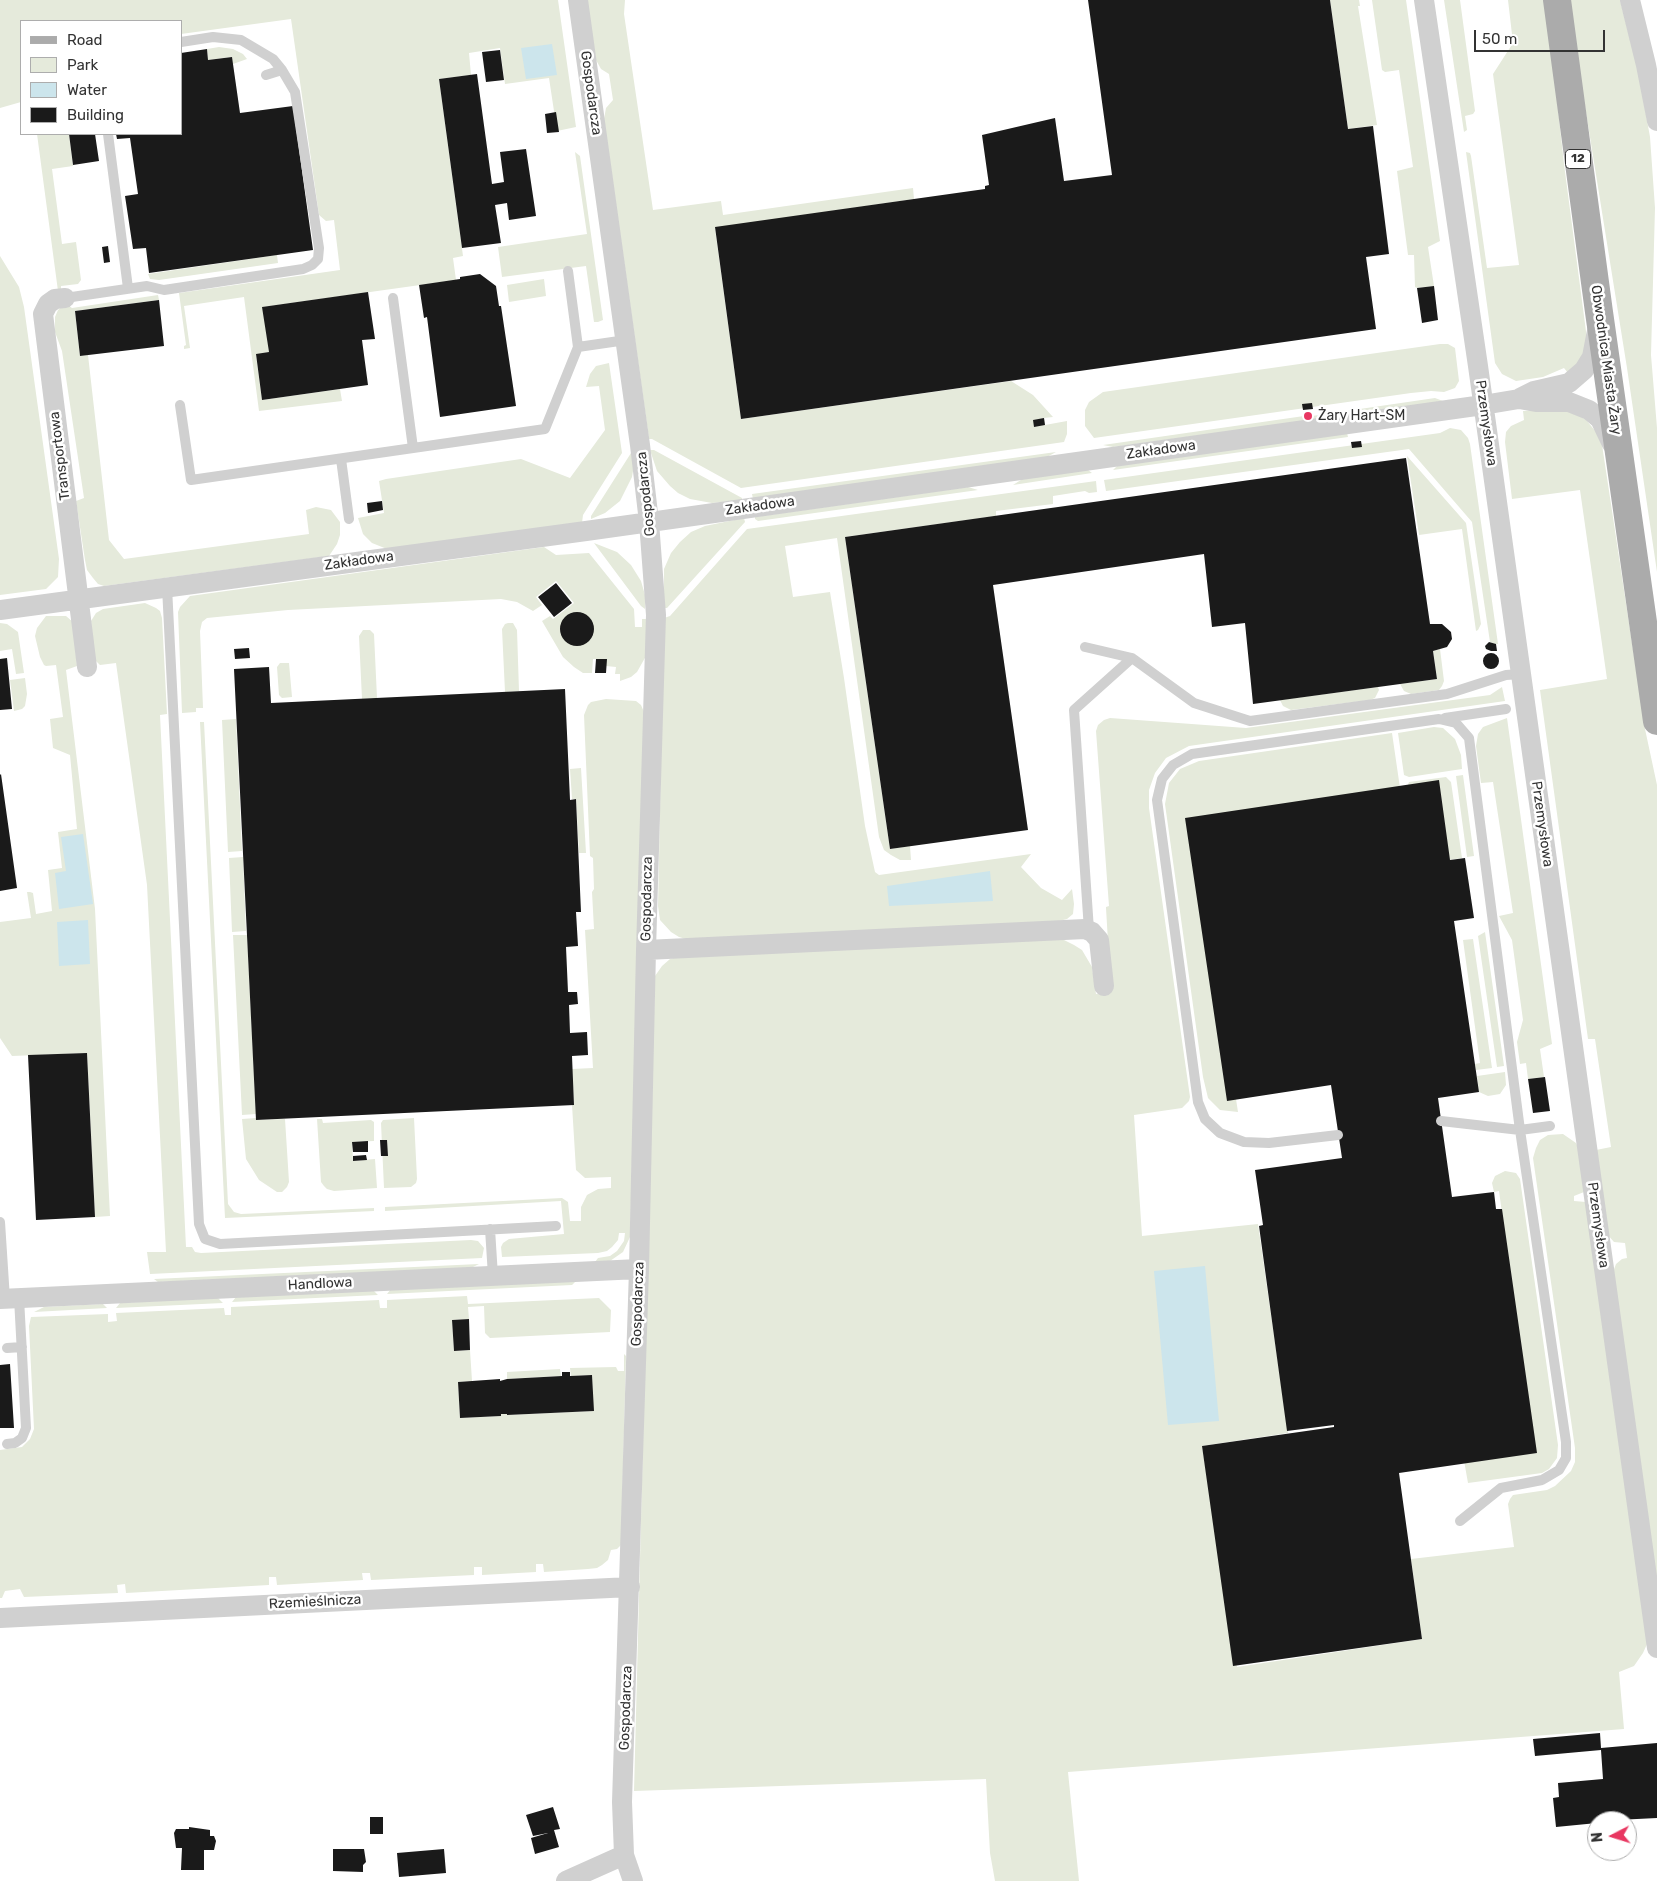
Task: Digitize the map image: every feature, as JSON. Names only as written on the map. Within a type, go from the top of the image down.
[{"type":"main road","name":"Obwodnica Miasta Żary","points":[[1557,0],[1657,721]]},
{"type":"street","name":"Gospodarcza","points":[[578,0],[640,445],[649,522],[656,615],[630,1587],[622,1802],[624,1855],[633,1881]]},
{"type":"street","name":"Przemysłowa","points":[[1424,0],[1483,405],[1657,1648]]},
{"type":"street","points":[[1630,0],[1646,64],[1657,121]]},
{"type":"street","name":"Transportowa","points":[[65,298],[55,299],[48,304],[43,314],[87,667]]},
{"type":"street","points":[[1599,312],[1597,341],[1592,357],[1569,393],[1600,419],[1621,465]]},
{"type":"street","name":"Zakładowa","points":[[0,610],[649,522],[1483,405],[1519,399],[1534,391],[1569,393],[1589,382],[1611,390]]},
{"type":"street","points":[[646,950],[1089,930],[1099,940],[1104,986]]},
{"type":"street","name":"Handlowa","points":[[8,1299],[639,1269]]},
{"type":"street","name":"Rzemieślnicza","points":[[0,1618],[630,1587]]},
{"type":"street","points":[[566,1881],[624,1855]]},
{"type":"lane","points":[[65,298],[147,286],[164,290],[303,269],[312,265],[318,259],[319,248],[295,92],[282,70],[273,58],[241,40],[213,37],[182,42]]},
{"type":"lane","points":[[266,75],[282,70]]},
{"type":"lane","points":[[108,135],[128,288]]},
{"type":"lane","points":[[180,405],[190,480],[545,429],[578,347],[568,271]]},
{"type":"lane","points":[[393,298],[413,448]]},
{"type":"lane","points":[[578,347],[626,340]]},
{"type":"lane","points":[[341,459],[350,519]]},
{"type":"lane","points":[[167,587],[198,1224],[205,1239],[220,1244],[556,1226]]},
{"type":"lane","points":[[1085,647],[1132,658],[1194,704],[1250,721],[1447,694],[1506,676],[1521,674]]},
{"type":"lane","points":[[1089,930],[1074,710],[1132,658]]},
{"type":"lane","points":[[1338,1135],[1269,1143],[1244,1142],[1220,1133],[1205,1119],[1198,1102],[1157,800],[1162,779],[1173,765],[1192,754],[1506,709]]},
{"type":"lane","points":[[1439,719],[1456,723],[1469,738],[1520,1130],[1566,1442],[1566,1458],[1560,1470],[1542,1480],[1501,1488],[1460,1521]]},
{"type":"lane","points":[[1441,1121],[1520,1130],[1550,1126]]},
{"type":"lane","points":[[0,1222],[8,1299],[22,1347],[26,1428],[22,1438],[15,1443],[7,1444]]},
{"type":"lane","points":[[490,1229],[493,1276]]},
{"type":"lane","points":[[7,1348],[22,1347]]},
{"type":"green space","points":[[0,0],[558,0],[576,127],[557,131],[549,78],[505,84],[500,48],[469,53],[471,75],[439,79],[463,256],[453,258],[456,280],[263,307],[269,352],[256,355],[262,400],[340,389],[342,401],[259,411],[244,297],[184,306],[190,348],[184,349],[186,345],[179,293],[340,270],[334,220],[326,221],[319,215],[291,19],[182,34],[182,20],[20,20],[20,102],[0,108]]},
{"type":"green space","points":[[587,0],[625,0],[624,14],[653,210],[721,201],[723,215],[913,188],[914,199],[715,228],[741,419],[1011,381],[1033,395],[1053,417],[1044,418],[1045,425],[1067,421],[1067,434],[1064,442],[741,488],[649,439],[604,119],[606,108],[613,100],[609,74],[601,69],[596,60]]},
{"type":"green space","points":[[1330,0],[1359,0],[1360,6],[1358,6],[1377,125],[1348,129]]},
{"type":"green space","points":[[1372,0],[1406,0],[1440,241],[1428,247],[1434,286],[1415,287],[1414,255],[1408,255],[1397,171],[1413,167],[1399,70],[1385,72],[1382,70]]},
{"type":"green space","points":[[1444,0],[1460,0],[1475,111],[1473,114],[1465,116],[1467,130],[1464,132]]},
{"type":"green space","points":[[1508,0],[1546,0],[1564,164],[1587,339],[1586,353],[1568,373],[1564,368],[1543,377],[1516,381],[1502,374],[1495,363],[1466,152],[1470,153],[1471,156],[1487,268],[1519,265],[1493,74],[1513,43]]},
{"type":"green space","points":[[1568,0],[1620,0],[1639,75],[1650,137],[1655,208],[1651,355],[1657,428],[1657,572],[1627,368]]},
{"type":"green space","points":[[219,47],[233,49],[243,54],[247,59],[233,64],[231,57],[208,60],[207,49]]},
{"type":"green space","points":[[37,135],[69,135],[73,166],[52,169],[62,244],[76,242],[81,280],[78,284],[61,286],[61,290],[58,291]]},
{"type":"green space","points":[[575,152],[580,156],[603,320],[598,322],[594,322],[586,266],[502,277],[498,247],[587,234]]},
{"type":"green space","points":[[277,255],[278,263],[159,280],[150,279],[148,274]]},
{"type":"green space","points":[[0,256],[19,287],[24,307],[59,559],[58,577],[46,589],[0,595]]},
{"type":"green space","points":[[544,279],[546,296],[509,302],[507,285]]},
{"type":"green space","points":[[158,295],[159,300],[75,311],[80,356],[88,355],[109,540],[124,559],[309,534],[306,510],[316,507],[331,510],[340,522],[340,535],[337,544],[329,556],[104,586],[98,584],[87,570],[76,501],[84,498],[62,351],[55,332],[55,317],[58,310],[63,306],[68,305],[72,308]]},
{"type":"green space","points":[[1448,344],[1455,348],[1459,381],[1455,388],[1444,392],[1411,393],[1094,438],[1085,426],[1085,410],[1089,402],[1103,392]]},
{"type":"green space","points":[[609,363],[622,453],[583,515],[582,523],[387,549],[372,543],[363,534],[358,518],[384,513],[379,481],[386,479],[521,459],[570,478],[605,430],[599,386],[586,387],[590,374],[596,366]]},
{"type":"green space","points":[[1435,398],[1443,401],[1313,420],[1312,416]]},
{"type":"green space","points":[[1523,411],[1572,412],[1581,416],[1601,438],[1645,729],[1657,785],[1657,1593],[1613,1272],[1616,1264],[1622,1259],[1627,1258],[1625,1243],[1614,1242],[1607,1234],[1596,1150],[1611,1147],[1595,1039],[1588,1039],[1540,690],[1607,679],[1580,490],[1512,499],[1505,442],[1506,432],[1511,426],[1524,420]]},
{"type":"green space","points":[[1304,416],[1304,421],[1113,447],[1103,445]]},
{"type":"green space","points":[[1450,428],[1461,430],[1468,438],[1470,444],[1498,644],[1490,642],[1472,522],[1409,449],[1106,491],[1104,480],[1440,433]]},
{"type":"green space","points":[[1347,433],[1348,437],[1113,470],[1118,465]]},
{"type":"green space","points":[[650,450],[654,450],[742,498],[742,500],[712,503],[690,499],[678,493],[657,471]]},
{"type":"green space","points":[[1056,452],[1047,457],[753,499],[752,494]]},
{"type":"green space","points":[[631,453],[634,465],[632,477],[620,501],[605,513],[591,519],[591,516]]},
{"type":"green space","points":[[1407,456],[1466,523],[1481,624],[1476,631],[1462,529],[1419,535]]},
{"type":"green space","points":[[1088,470],[1092,473],[1013,485],[1024,478]]},
{"type":"green space","points":[[1096,481],[1097,492],[1089,493],[1085,491],[1053,496],[1053,504],[996,511],[996,516],[845,537],[890,849],[910,846],[911,860],[900,860],[884,850],[879,837],[837,538],[785,546],[793,597],[830,592],[865,826],[875,872],[879,875],[1031,854],[1021,867],[1041,888],[1062,900],[1072,889],[1073,914],[1067,919],[1055,922],[686,939],[671,932],[660,920],[658,906],[664,618],[670,616],[747,529]]},
{"type":"green space","points":[[968,487],[978,490],[758,521],[755,519],[755,517]]},
{"type":"green space","points":[[744,518],[745,522],[667,608],[664,608],[664,569],[671,553],[680,542],[691,532],[705,526]]},
{"type":"green space","points":[[594,543],[617,552],[631,565],[641,581],[645,595],[645,609],[641,606]]},
{"type":"green space","points":[[544,547],[556,555],[589,553],[634,609],[635,627],[642,627],[642,619],[646,619],[646,656],[637,672],[631,677],[620,681],[620,674],[615,674],[616,667],[606,666],[606,659],[593,659],[592,673],[583,673],[563,657],[542,621],[550,616],[553,619],[574,603],[556,581],[536,597],[542,605],[533,611],[517,602],[501,599],[288,610],[207,618],[202,622],[200,631],[203,708],[196,708],[196,712],[182,713],[178,612],[190,596]]},
{"type":"green space","points":[[145,603],[160,611],[162,618],[167,714],[160,715],[186,1247],[192,1247],[195,1252],[201,1253],[471,1240],[478,1241],[484,1248],[482,1258],[150,1274],[147,1252],[166,1252],[147,885],[116,663],[100,665],[95,660],[91,621],[96,613],[103,609]]},
{"type":"green space","points":[[46,616],[66,616],[73,622],[77,666],[66,670],[95,909],[110,1216],[95,1217],[87,1053],[12,1056],[0,1038],[0,922],[31,918],[27,892],[33,893],[36,914],[52,911],[48,870],[62,868],[58,832],[77,829],[70,755],[53,748],[50,719],[63,717],[56,665],[44,665],[35,636],[37,628]]},
{"type":"green space","points":[[0,623],[7,624],[18,632],[24,673],[16,674],[12,649],[0,651]]},
{"type":"green space","points":[[508,623],[513,623],[517,630],[519,691],[505,692],[502,629]]},
{"type":"green space","points":[[363,630],[370,630],[374,634],[377,698],[362,699],[359,636]]},
{"type":"green space","points":[[1440,649],[1444,681],[1439,690],[1411,694],[1404,691],[1400,684],[1437,679],[1433,651]]},
{"type":"green space","points":[[280,663],[289,663],[292,697],[282,698],[279,695],[277,667]]},
{"type":"green space","points":[[25,678],[27,694],[25,706],[14,711],[10,680]]},
{"type":"green space","points":[[1378,687],[1379,690],[1375,698],[1370,700],[1291,710],[1283,706],[1280,700]]},
{"type":"green space","points":[[1502,687],[1505,701],[1189,746],[1166,758],[1155,773],[1149,790],[1149,808],[1190,1097],[1189,1101],[1182,1108],[1134,1115],[1142,1236],[1258,1224],[1288,1433],[1202,1446],[1237,1667],[1422,1639],[1411,1559],[1514,1547],[1508,1504],[1510,1499],[1513,1495],[1547,1490],[1555,1486],[1571,1471],[1575,1462],[1575,1448],[1533,1158],[1540,1140],[1548,1135],[1563,1134],[1576,1143],[1579,1149],[1584,1192],[1574,1196],[1574,1201],[1586,1202],[1647,1644],[1634,1666],[1619,1672],[1624,1729],[1068,1772],[1079,1881],[995,1881],[990,1853],[986,1779],[634,1791],[655,976],[662,966],[670,959],[682,956],[1058,937],[1082,950],[1092,967],[1096,994],[1111,992],[1106,908],[1109,906],[1096,731],[1098,725],[1104,720],[1110,718],[1246,728],[1490,695]]},
{"type":"green space","points":[[606,699],[636,701],[641,705],[644,712],[630,1237],[623,1252],[610,1261],[595,1262],[598,1258],[610,1256],[617,1251],[624,1241],[625,1233],[619,1233],[618,1240],[607,1251],[598,1253],[502,1257],[501,1247],[509,1239],[564,1234],[561,1201],[385,1211],[385,1207],[562,1198],[568,1202],[570,1221],[581,1221],[581,1207],[587,1195],[598,1189],[611,1188],[611,1177],[585,1178],[576,1170],[572,1105],[574,1104],[572,1069],[593,1068],[585,930],[594,929],[592,892],[594,889],[593,858],[590,856],[584,715],[591,702]]},
{"type":"green space","points":[[1507,718],[1552,1044],[1540,1049],[1544,1077],[1528,1079],[1526,1063],[1520,1064],[1517,1042],[1523,1020],[1512,940],[1499,916],[1513,913],[1493,782],[1481,783],[1476,746],[1478,734],[1483,727]]},
{"type":"green space","points":[[236,719],[242,851],[228,852],[222,720]]},
{"type":"green space","points":[[200,722],[204,722],[228,1204],[234,1212],[241,1214],[374,1208],[374,1211],[225,1218]]},
{"type":"green space","points":[[1434,727],[1443,728],[1455,739],[1461,755],[1462,769],[1409,777],[1404,775],[1398,733]]},
{"type":"green space","points":[[1392,733],[1400,788],[1236,1099],[1238,1112],[1220,1110],[1208,1098],[1203,1077],[1165,804],[1169,783],[1180,769],[1199,761]]},
{"type":"green space","points":[[581,768],[586,853],[579,853],[576,799],[572,799],[570,769]]},
{"type":"green space","points":[[1463,775],[1474,856],[1467,857],[1456,776]]},
{"type":"green space","points":[[1446,777],[1451,782],[1462,858],[1448,860],[1407,787],[1409,782]]},
{"type":"green space","points":[[243,857],[246,931],[232,932],[229,858]]},
{"type":"green space","points":[[1485,932],[1504,1066],[1497,1067],[1478,936]]},
{"type":"green space","points":[[233,935],[247,935],[256,1114],[242,1115]]},
{"type":"green space","points":[[1473,939],[1492,1068],[1476,1070],[1475,1064],[1480,1063],[1463,940]]},
{"type":"green space","points":[[1505,1072],[1506,1085],[1500,1094],[1488,1096],[1479,1092],[1477,1076]]},
{"type":"green space","points":[[256,1118],[256,1120],[285,1119],[289,1182],[282,1192],[277,1192],[259,1180],[246,1159],[242,1119]]},
{"type":"green space","points":[[414,1118],[416,1183],[411,1187],[384,1188],[381,1123],[383,1120]]},
{"type":"green space","points":[[317,1119],[322,1119],[323,1123],[371,1120],[374,1122],[374,1141],[352,1142],[353,1161],[375,1159],[377,1188],[334,1191],[324,1186],[321,1182]]},
{"type":"green space","points":[[1505,1171],[1516,1173],[1520,1179],[1558,1445],[1557,1458],[1549,1469],[1542,1473],[1468,1483],[1463,1455],[1508,1258],[1499,1191],[1494,1192],[1492,1183],[1495,1176]]},
{"type":"green space","points":[[479,1264],[471,1268],[158,1282],[154,1279]]},
{"type":"green space","points":[[577,1280],[572,1285],[387,1294],[391,1289]]},
{"type":"green space","points":[[373,1290],[378,1295],[232,1302],[236,1297]]},
{"type":"green space","points":[[467,1296],[468,1304],[599,1298],[611,1310],[610,1332],[490,1338],[485,1333],[484,1306],[468,1307],[469,1319],[452,1320],[454,1351],[470,1350],[472,1381],[458,1382],[460,1418],[501,1416],[501,1414],[593,1411],[592,1375],[571,1376],[570,1368],[616,1367],[618,1371],[624,1371],[624,1354],[626,1356],[621,1545],[617,1549],[611,1550],[608,1560],[602,1565],[597,1568],[544,1572],[543,1564],[536,1564],[536,1572],[482,1575],[482,1567],[474,1567],[474,1575],[371,1580],[370,1573],[362,1573],[363,1580],[277,1585],[276,1577],[269,1577],[269,1585],[126,1593],[125,1584],[117,1585],[118,1593],[24,1597],[20,1589],[5,1591],[2,1598],[0,1598],[0,1450],[22,1447],[30,1439],[34,1429],[29,1326],[31,1317],[108,1314],[108,1322],[117,1321],[116,1313],[224,1308],[225,1315],[231,1315],[231,1307],[379,1300],[380,1308],[387,1308],[387,1300]]},
{"type":"green space","points":[[218,1298],[223,1303],[116,1308],[120,1303]]},
{"type":"green space","points":[[103,1304],[107,1308],[34,1312],[44,1307]]},
{"type":"green space","points":[[560,1369],[561,1376],[507,1379],[507,1372]]},
{"type":"water","points":[[552,44],[557,75],[526,79],[521,48]]},
{"type":"water","points":[[83,834],[93,904],[59,909],[55,873],[66,871],[61,837]]},
{"type":"water","points":[[990,871],[993,901],[889,906],[887,886]]},
{"type":"water","points":[[88,920],[90,964],[59,966],[57,922]]},
{"type":"water","points":[[1205,1266],[1219,1421],[1168,1425],[1154,1271]]},
{"type":"building","points":[[1088,0],[1330,0],[1348,129],[1373,126],[1389,254],[1366,257],[1376,329],[741,419],[715,227],[985,189],[985,186],[989,185],[982,135],[1055,118],[1064,181],[1112,175]]},
{"type":"building","points":[[207,49],[208,60],[232,57],[240,113],[293,106],[313,250],[149,273],[146,248],[133,249],[125,196],[138,194],[130,138],[117,139],[116,135],[182,135],[182,53]]},
{"type":"building","points":[[500,50],[504,80],[486,82],[482,52]]},
{"type":"building","points":[[477,74],[492,184],[504,182],[500,152],[526,149],[536,216],[509,220],[507,203],[495,205],[501,243],[462,248],[439,79]]},
{"type":"building","points":[[556,112],[559,132],[547,133],[545,114]]},
{"type":"building","points":[[69,135],[95,135],[99,161],[73,165]]},
{"type":"building","points":[[108,246],[110,262],[104,263],[102,247]]},
{"type":"building","points":[[480,274],[496,286],[499,306],[501,306],[516,406],[440,417],[427,317],[424,318],[419,285]]},
{"type":"building","points":[[1434,286],[1438,320],[1422,323],[1417,288]]},
{"type":"building","points":[[368,292],[375,339],[362,340],[368,385],[262,400],[256,354],[269,352],[262,307]]},
{"type":"building","points":[[159,300],[164,346],[80,356],[75,311]]},
{"type":"building","points":[[1312,403],[1313,409],[1303,410],[1302,404]]},
{"type":"building","points":[[1044,418],[1045,425],[1034,427],[1033,420]]},
{"type":"building","points":[[1361,441],[1362,447],[1352,448],[1351,442]]},
{"type":"building","points":[[1406,458],[1430,624],[1442,624],[1451,632],[1452,639],[1447,647],[1433,651],[1437,679],[1253,704],[1245,623],[1212,627],[1204,554],[993,585],[1028,830],[890,849],[845,537]]},
{"type":"building","points":[[382,501],[383,510],[368,513],[367,503]]},
{"type":"building","points":[[556,583],[572,603],[554,617],[538,597]]},
{"type":"building","points":[[577,612],[589,617],[594,629],[589,641],[577,646],[565,641],[560,629],[565,617]]},
{"type":"building","points":[[1489,642],[1496,644],[1497,651],[1486,649],[1485,646]]},
{"type":"building","points":[[249,648],[250,658],[235,659],[234,649]]},
{"type":"building","points":[[1491,653],[1499,661],[1491,669],[1483,661]]},
{"type":"building","points":[[7,658],[12,709],[0,710],[0,659]]},
{"type":"building","points":[[596,659],[607,659],[606,673],[595,673]]},
{"type":"building","points":[[269,667],[271,703],[565,689],[570,800],[576,799],[581,912],[576,912],[578,946],[566,947],[568,992],[577,992],[578,1004],[569,1005],[570,1033],[587,1032],[588,1055],[572,1056],[574,1105],[256,1120],[234,669]]},
{"type":"building","points":[[0,775],[17,888],[0,891]]},
{"type":"building","points":[[1439,780],[1450,860],[1465,858],[1474,918],[1454,921],[1479,1092],[1438,1098],[1452,1197],[1494,1192],[1496,1209],[1502,1209],[1537,1453],[1399,1473],[1422,1639],[1233,1666],[1202,1446],[1334,1427],[1334,1425],[1287,1431],[1259,1226],[1263,1225],[1255,1170],[1342,1158],[1331,1085],[1227,1101],[1185,818]]},
{"type":"building","points":[[87,1053],[95,1217],[36,1220],[28,1055]]},
{"type":"building","points":[[1545,1077],[1550,1111],[1533,1113],[1528,1079]]},
{"type":"building","points":[[380,1140],[387,1140],[388,1156],[381,1156]]},
{"type":"building","points":[[368,1141],[368,1152],[353,1152],[352,1142]]},
{"type":"building","points":[[366,1155],[367,1160],[353,1161],[353,1156]]},
{"type":"building","points":[[469,1319],[470,1350],[454,1351],[452,1320]]},
{"type":"building","points":[[10,1364],[14,1428],[0,1428],[0,1365]]},
{"type":"building","points":[[562,1372],[570,1372],[570,1376],[592,1375],[594,1411],[501,1414],[501,1416],[460,1418],[458,1382],[562,1376]]},
{"type":"building","points":[[1600,1733],[1601,1748],[1657,1743],[1657,1818],[1637,1819],[1637,1811],[1587,1811],[1587,1824],[1556,1827],[1553,1798],[1559,1797],[1558,1783],[1603,1779],[1601,1750],[1535,1756],[1533,1739]]},
{"type":"building","points":[[553,1807],[560,1829],[554,1830],[559,1847],[535,1854],[531,1838],[548,1833],[533,1836],[526,1815]]},
{"type":"building","points":[[370,1817],[383,1817],[383,1834],[370,1834]]},
{"type":"building","points":[[189,1827],[210,1830],[210,1836],[214,1836],[216,1841],[214,1850],[204,1850],[204,1870],[181,1870],[182,1848],[176,1848],[174,1833],[176,1829],[189,1829]]},
{"type":"building","points":[[333,1849],[364,1849],[366,1862],[363,1865],[363,1872],[333,1871]]},
{"type":"building","points":[[444,1849],[446,1873],[399,1877],[397,1853]]},
{"type":"place","name":"Żary Hart-SM","points":[[1308,416]]}]
